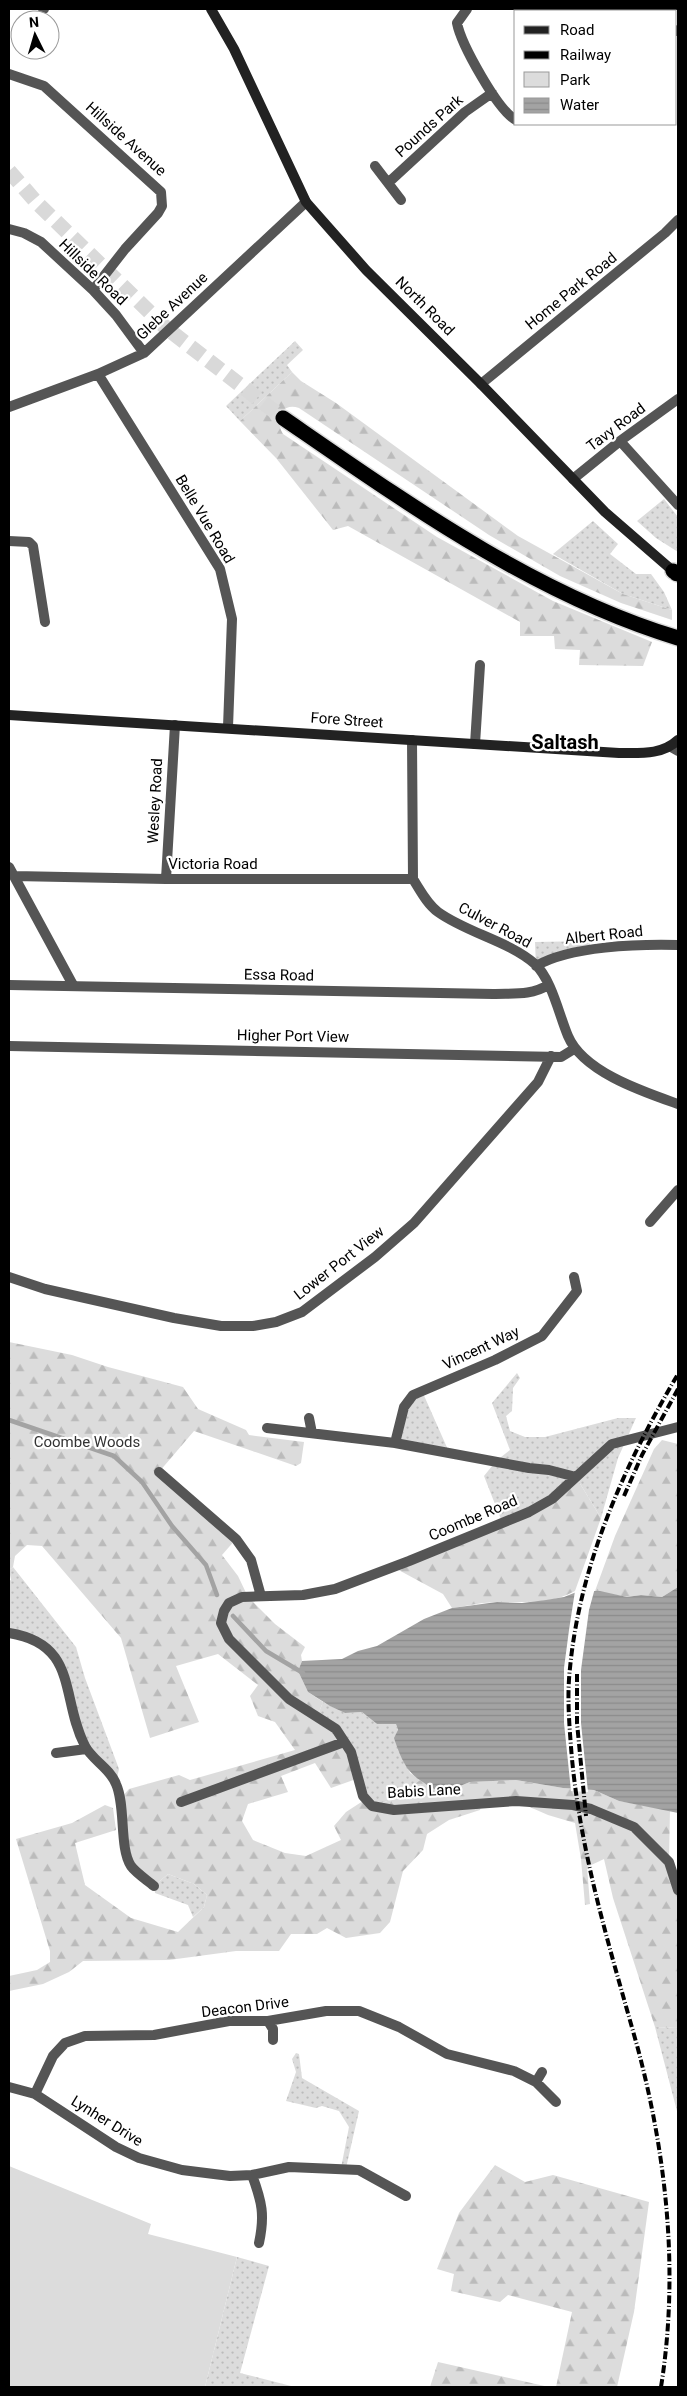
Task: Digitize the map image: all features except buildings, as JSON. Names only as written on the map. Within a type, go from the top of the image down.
[{"type":"highway","points":[[283,418],[401,499],[467,541],[577,598],[678,638]]},
{"type":"main road","name":"North Road","points":[[211,9],[234,49],[306,202],[366,270],[481,384],[605,512],[676,575]]},
{"type":"main road","name":"Fore Street","points":[[9,715],[636,753],[659,752],[676,746]]},
{"type":"street","points":[[467,9],[457,23],[459,36],[504,112],[514,119]]},
{"type":"street","name":"Hillside Avenue","points":[[9,74],[44,86],[158,187],[163,199],[158,212],[125,249],[93,290]]},
{"type":"street","name":"Pounds Park","points":[[388,183],[465,112],[492,93]]},
{"type":"street","points":[[375,166],[401,200]]},
{"type":"street","name":"Glebe Avenue","points":[[9,407],[98,374],[144,353],[306,202]]},
{"type":"street","name":"Home Park Road","points":[[481,384],[666,233],[678,220]]},
{"type":"street","name":"Hillside Road","points":[[9,229],[24,233],[41,242],[93,290],[116,316],[144,353]]},
{"type":"street","name":"Belle Vue Road","points":[[98,374],[220,569],[232,619],[228,727]]},
{"type":"street","name":"Tavy Road","points":[[573,479],[620,441],[678,399]]},
{"type":"street","points":[[620,441],[678,505]]},
{"type":"street","points":[[9,541],[29,542],[33,546],[45,622]]},
{"type":"street","points":[[475,744],[480,665]]},
{"type":"street","name":"Wesley Road","points":[[166,879],[175,725]]},
{"type":"street","points":[[412,740],[413,879]]},
{"type":"street","points":[[11,871],[73,985]]},
{"type":"street","name":"Victoria Road","points":[[11,871],[166,879],[413,879]]},
{"type":"street","name":"Culver Road","points":[[413,879],[436,911],[522,954],[536,966],[548,985],[574,1049]]},
{"type":"street","name":"Albert Road","points":[[536,966],[551,957],[594,950],[656,944],[678,945]]},
{"type":"street","name":"Essa Road","points":[[9,985],[493,994],[524,993],[539,990],[548,985]]},
{"type":"street","name":"Higher Port View","points":[[9,1046],[551,1056],[561,1056],[574,1049]]},
{"type":"street","points":[[574,1049],[606,1073],[634,1088],[678,1104]]},
{"type":"street","name":"Lower Port View","points":[[9,1277],[45,1289],[174,1318],[221,1326],[253,1326],[276,1322],[302,1312],[375,1257],[414,1223],[538,1082],[551,1056]]},
{"type":"street","points":[[650,1222],[678,1190]]},
{"type":"street","name":"Vincent Way","points":[[395,1443],[404,1407],[413,1395],[495,1360],[542,1336],[577,1291],[574,1277]]},
{"type":"street","points":[[309,1418],[312,1433]]},
{"type":"street","name":"Coombe Road","points":[[261,1596],[296,1596],[335,1588],[393,1568],[540,1506],[552,1499],[612,1444],[678,1427]]},
{"type":"street","points":[[267,1428],[395,1443],[548,1470],[576,1477]]},
{"type":"street","points":[[159,1472],[236,1539],[251,1560],[261,1596]]},
{"type":"street","name":"Babis Lane","points":[[261,1596],[242,1597],[229,1603],[224,1611],[221,1623],[229,1639],[289,1699],[336,1729],[351,1752],[363,1796],[372,1806],[394,1810],[516,1801],[573,1805],[591,1809],[634,1826],[669,1862],[678,1890]]},
{"type":"street","points":[[9,1633],[34,1640],[53,1653],[65,1673],[75,1726],[86,1749],[116,1782],[120,1795],[126,1850],[131,1866],[154,1886]]},
{"type":"street","points":[[181,1802],[344,1742]]},
{"type":"street","points":[[56,1753],[86,1749]]},
{"type":"street","name":"Deacon Drive","points":[[35,2094],[53,2056],[65,2043],[85,2036],[154,2035],[229,2022],[268,2021],[326,2011],[359,2011],[399,2027],[447,2054],[514,2072],[536,2082]]},
{"type":"street","points":[[268,2021],[273,2029],[273,2040]]},
{"type":"street","points":[[542,2072],[536,2082],[556,2102]]},
{"type":"street","name":"Lynher Drive","points":[[9,2087],[35,2094],[116,2147],[139,2158],[182,2170],[230,2176],[252,2175],[289,2167],[359,2170],[406,2196]]},
{"type":"street","points":[[252,2175],[262,2203],[263,2224],[259,2243]]},
{"type":"green space","points":[[295,341],[303,350],[287,365],[292,372],[240,421],[226,406]]},
{"type":"green space","points":[[292,372],[301,381],[336,403],[518,536],[623,594],[672,610],[672,620],[621,603],[560,576],[489,535],[299,408],[288,408],[281,413],[279,423],[283,434],[437,537],[553,601],[652,642],[643,666],[579,665],[580,650],[555,649],[554,636],[520,636],[520,622],[348,526],[333,530],[276,458],[240,421]]},
{"type":"green space","points":[[664,499],[678,517],[678,552],[656,538],[637,521]]},
{"type":"green space","points":[[593,521],[618,544],[610,554],[636,574],[651,574],[664,592],[672,610],[623,594],[553,554]]},
{"type":"green space","points":[[590,941],[590,950],[536,966],[535,942]]},
{"type":"green space","name":"Coombe Woods","points":[[9,1342],[72,1355],[108,1367],[183,1387],[198,1409],[246,1430],[249,1435],[304,1442],[301,1463],[296,1466],[194,1431],[159,1472],[236,1539],[222,1555],[238,1576],[248,1597],[275,1624],[305,1647],[301,1655],[302,1661],[298,1671],[308,1692],[323,1702],[317,1717],[336,1729],[359,1778],[331,1788],[315,1763],[281,1776],[288,1792],[248,1804],[242,1821],[253,1840],[285,1853],[306,1856],[341,1840],[334,1826],[346,1812],[366,1799],[372,1806],[397,1798],[420,1780],[442,1793],[470,1782],[516,1780],[563,1788],[594,1790],[619,1801],[670,1810],[669,1862],[678,1890],[678,2028],[655,2027],[613,1898],[604,1859],[587,1867],[590,1904],[585,1905],[581,1859],[575,1823],[548,1815],[516,1801],[482,1803],[480,1810],[449,1820],[427,1834],[423,1850],[403,1871],[390,1922],[380,1933],[346,1938],[327,1928],[317,1934],[291,1934],[279,1951],[236,1951],[169,1960],[83,1961],[69,1972],[43,1984],[9,1991],[9,1976],[37,1970],[50,1962],[50,1951],[16,1839],[72,1823],[105,1805],[113,1808],[116,1830],[75,1843],[85,1885],[131,1918],[178,1932],[204,1907],[207,1895],[194,1884],[168,1874],[154,1886],[131,1866],[120,1799],[129,1789],[179,1775],[190,1780],[295,1750],[275,1722],[258,1716],[250,1696],[258,1685],[218,1654],[176,1666],[199,1722],[150,1738],[121,1638],[42,1546],[27,1545],[15,1556],[13,1567],[9,1570]]},
{"type":"green space","points":[[517,1373],[520,1378],[513,1388],[512,1411],[506,1416],[510,1431],[525,1437],[545,1437],[618,1418],[636,1418],[618,1458],[601,1518],[576,1477],[552,1499],[502,1522],[484,1476],[496,1461],[510,1450],[492,1403]]},
{"type":"green space","points":[[422,1391],[449,1452],[395,1443],[401,1417]]},
{"type":"green space","points":[[662,1440],[678,1444],[678,1587],[662,1597],[641,1595],[627,1597],[595,1591],[615,1536],[654,1449]]},
{"type":"green space","points":[[576,1477],[601,1518],[575,1591],[548,1600],[487,1603],[452,1608],[443,1594],[393,1567],[523,1514]]},
{"type":"green space","points":[[13,1567],[76,1647],[85,1678],[119,1769],[116,1782],[86,1749],[53,1653],[9,1633],[9,1581],[11,1580],[9,1570]]},
{"type":"green space","points":[[323,1702],[345,1713],[362,1712],[377,1724],[396,1724],[410,1773],[420,1780],[397,1798],[372,1806],[357,1773],[317,1717]]},
{"type":"green space","points":[[168,1874],[194,1884],[207,1895],[204,1907],[193,1917],[188,1905],[155,1893],[154,1886]]},
{"type":"green space","points":[[655,2027],[678,2028],[678,2115]]},
{"type":"green space","points":[[296,2053],[299,2054],[302,2078],[359,2111],[346,2168],[341,2168],[349,2127],[339,2111],[322,2106],[316,2108],[286,2101],[296,2072],[292,2059]]},
{"type":"green space","points":[[495,2165],[525,2182],[553,2175],[649,2202],[634,2312],[617,2387],[556,2387],[572,2312],[508,2295],[500,2302],[451,2291],[454,2274],[437,2269],[459,2213]]},
{"type":"green space","points":[[9,2166],[151,2224],[148,2234],[237,2257],[205,2387],[9,2387]]},
{"type":"green space","points":[[237,2257],[269,2266],[240,2373],[295,2387],[205,2387]]},
{"type":"green space","points":[[438,2362],[549,2387],[430,2387]]},
{"type":"water","points":[[678,1587],[678,1813],[619,1801],[594,1790],[563,1788],[516,1780],[470,1782],[442,1793],[416,1777],[406,1766],[394,1738],[398,1730],[396,1724],[377,1724],[362,1712],[345,1713],[330,1706],[308,1692],[298,1671],[302,1661],[342,1659],[358,1651],[377,1646],[424,1619],[452,1608],[497,1602],[522,1603],[546,1600],[564,1597],[579,1591],[600,1591],[627,1597],[641,1595],[662,1597]]},
{"type":"pier","points":[[579,1588],[595,1588],[589,1610],[581,1670],[581,1723],[588,1792],[571,1791],[564,1723],[564,1668],[575,1591]]},
{"type":"waterway","points":[[9,1420],[114,1456],[142,1482],[172,1526],[206,1565],[217,1595]]},
{"type":"waterway","points":[[233,1616],[266,1651],[303,1673]]},
{"type":"tunnel","points":[[9,171],[37,203],[165,327],[283,418]]},
{"type":"railway","points":[[661,2387],[669,2302],[669,2259],[663,2174],[648,2090],[588,1862],[575,1786],[569,1717],[569,1688],[575,1629],[584,1590],[608,1515],[640,1443],[678,1374]]},
{"type":"railway","points":[[624,1496],[642,1455],[678,1389]]},
{"type":"railway","points":[[577,1674],[577,1723],[586,1816]]},
{"type":"district","name":"Saltash","points":[[565,742]]}]
